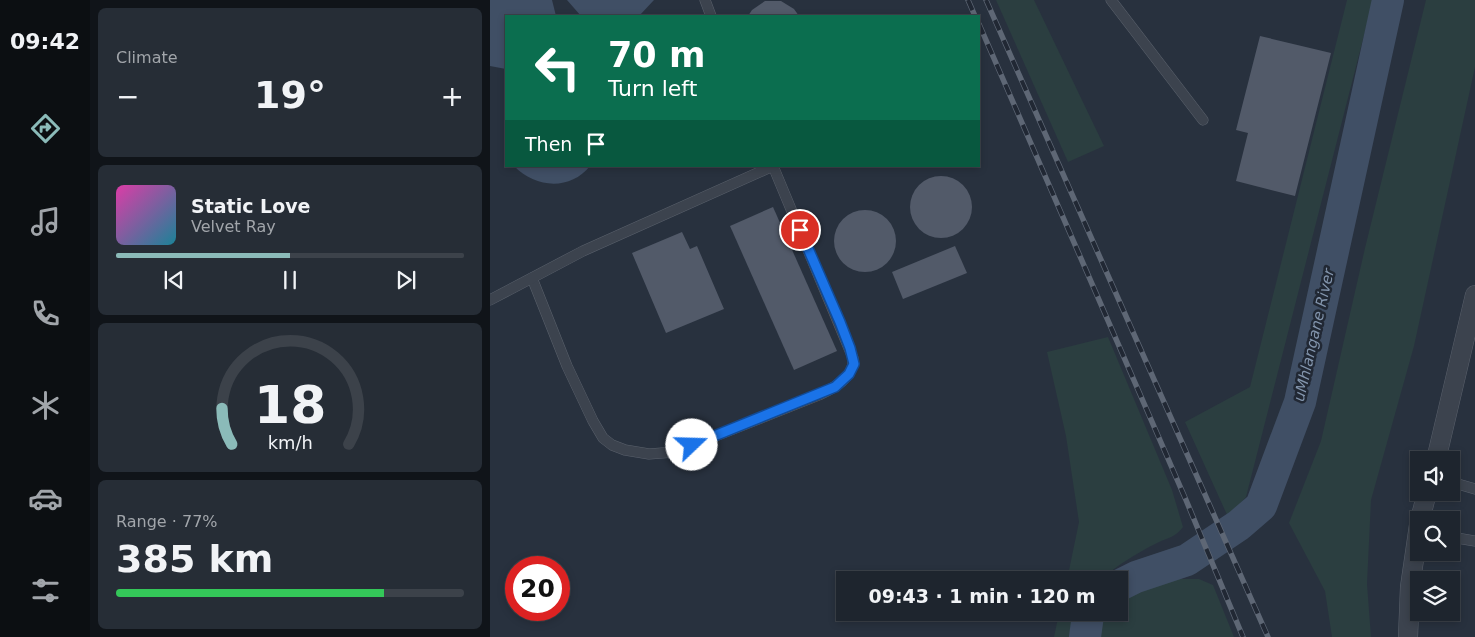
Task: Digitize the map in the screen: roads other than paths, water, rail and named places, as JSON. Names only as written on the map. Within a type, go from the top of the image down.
[{"type":"street","points":[[1438,451],[1475,295]]},
{"type":"street","points":[[1408,637],[1410,587],[1414,561]]},
{"type":"lane","points":[[705,0],[711,15]]},
{"type":"lane","points":[[1111,0],[1203,120]]},
{"type":"lane","points":[[490,300],[616,236],[771,167]]},
{"type":"lane","points":[[532,278],[567,366],[593,421],[603,438],[612,445],[625,450],[649,454],[675,452],[819,395],[835,387],[849,374],[854,364],[853,358],[773,167]]},
{"type":"lane","points":[[1460,485],[1475,489]]},
{"type":"lane","points":[[1460,538],[1475,541]]},
{"type":"water","points":[[490,0],[552,0],[556,15],[505,15],[505,69],[490,66]]},
{"type":"water","points":[[567,0],[654,0],[640,15],[580,15]]},
{"type":"water","points":[[515,167],[589,167],[573,180],[552,184],[532,179]]},
{"type":"waterway","name":"uMhlangane River","points":[[1128,581],[1187,560],[1239,525],[1261,506],[1300,402],[1388,0]]},
{"type":"waterway","name":"uMhlangane River","points":[[1085,637],[1087,621]]},
{"type":"railway","points":[[968,0],[975,15]]},
{"type":"railway","points":[[986,0],[1268,637]]},
{"type":"railway","points":[[980,26],[1186,500],[1243,637]]}]
